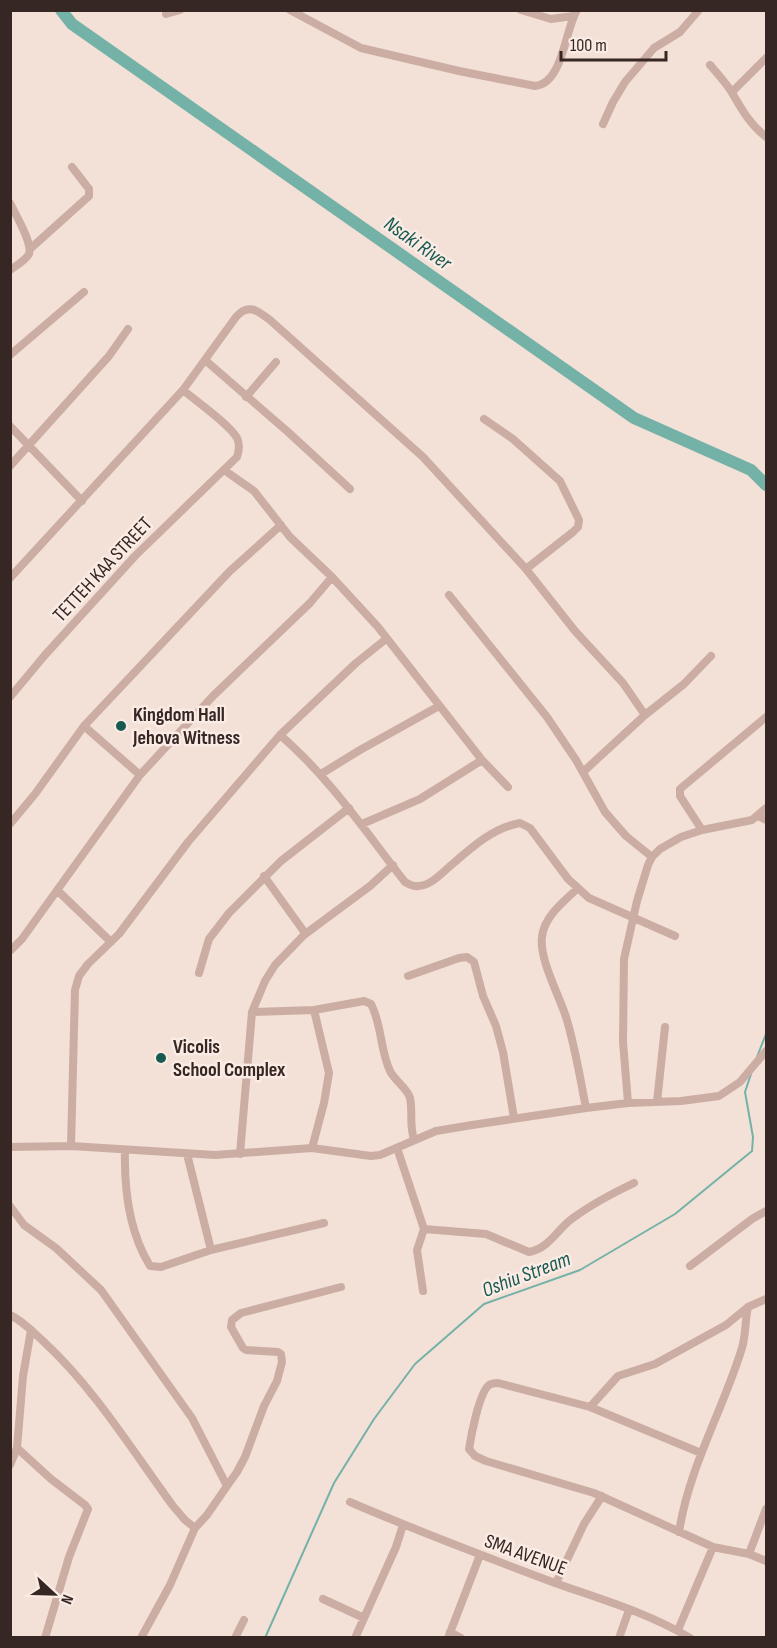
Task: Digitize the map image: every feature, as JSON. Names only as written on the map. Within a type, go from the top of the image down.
[{"type":"street","points":[[166,14],[180,10]]},
{"type":"street","points":[[290,10],[361,48],[535,86],[542,85],[550,78],[564,48],[575,13]]},
{"type":"street","points":[[521,10],[550,19],[575,13]]},
{"type":"street","points":[[603,124],[625,82],[654,48],[680,32],[699,10]]},
{"type":"street","points":[[732,92],[766,58]]},
{"type":"street","points":[[710,65],[732,92],[741,110],[755,128],[766,137]]},
{"type":"street","points":[[10,270],[89,196],[89,189],[72,167]]},
{"type":"street","points":[[10,203],[27,237],[30,249]]},
{"type":"street","points":[[10,355],[84,292]]},
{"type":"street","points":[[10,578],[183,390],[242,310],[247,308],[260,313],[423,457],[526,569],[575,631],[623,683],[645,715]]},
{"type":"street","points":[[10,466],[109,356],[128,329]]},
{"type":"street","points":[[205,360],[350,489]]},
{"type":"street","points":[[246,396],[276,362]]},
{"type":"street","name":"TETTEH KAA STREET","points":[[10,698],[135,556],[237,457],[239,451],[237,438],[183,390]]},
{"type":"street","points":[[484,419],[513,439],[560,481],[579,519],[578,527],[573,532],[526,569]]},
{"type":"street","points":[[10,426],[82,501]]},
{"type":"street","points":[[224,470],[248,485],[306,554],[332,577],[378,627],[482,760],[508,787]]},
{"type":"street","points":[[10,824],[35,794],[84,726],[230,571],[281,525]]},
{"type":"street","points":[[10,951],[22,939],[140,775],[213,696],[310,603],[332,577]]},
{"type":"street","points":[[449,595],[547,717],[583,772],[605,812],[626,836],[652,857]]},
{"type":"street","points":[[71,1146],[75,990],[80,976],[88,964],[135,914],[188,842],[280,735],[356,663],[386,639]]},
{"type":"street","points":[[583,772],[645,715],[684,684],[711,656]]},
{"type":"street","points":[[321,774],[439,706]]},
{"type":"street","points":[[702,830],[680,796],[680,789],[766,717]]},
{"type":"street","points":[[84,726],[140,775]]},
{"type":"street","points":[[280,735],[321,774],[405,882],[412,886],[420,887],[440,876],[485,838],[504,827],[520,823],[530,828],[577,889],[589,898],[675,936]]},
{"type":"street","points":[[362,824],[420,799],[482,760]]},
{"type":"street","points":[[199,973],[206,948],[217,927],[264,876],[349,808]]},
{"type":"street","points":[[628,1103],[623,1042],[624,959],[642,881],[652,857],[669,843],[702,830],[752,820],[766,808]]},
{"type":"street","points":[[758,816],[766,820]]},
{"type":"street","points":[[240,1154],[252,1012],[275,965],[305,933],[370,886],[393,865]]},
{"type":"street","points":[[264,876],[305,933]]},
{"type":"street","points":[[577,889],[554,911],[546,924],[542,937],[543,952],[573,1045],[586,1108]]},
{"type":"street","points":[[57,891],[111,942]]},
{"type":"street","points":[[408,976],[459,958],[466,957],[474,962],[483,996],[496,1026],[503,1052],[514,1118]]},
{"type":"street","points":[[252,1012],[314,1010],[364,1001],[371,1004],[376,1013],[386,1061],[392,1074],[410,1099],[410,1125],[414,1139]]},
{"type":"street","points":[[312,1148],[329,1073],[314,1010]]},
{"type":"street","points":[[657,1102],[665,1027]]},
{"type":"street","points":[[10,1147],[71,1146],[187,1154],[240,1154],[312,1148],[371,1156],[380,1155],[436,1131],[586,1108],[719,1096],[740,1082],[766,1051]]},
{"type":"street","points":[[397,1148],[424,1229],[417,1250],[423,1291]]},
{"type":"street","points":[[125,1150],[128,1200],[136,1238],[150,1266],[161,1267],[211,1250],[324,1223]]},
{"type":"street","points":[[187,1154],[211,1250]]},
{"type":"street","points":[[424,1229],[486,1234],[529,1252],[537,1251],[554,1238],[570,1220],[597,1201],[634,1183]]},
{"type":"street","points":[[10,1206],[24,1225],[56,1248],[101,1290],[192,1418],[227,1486]]},
{"type":"street","points":[[690,1266],[766,1211]]},
{"type":"street","points":[[141,1638],[170,1585],[195,1528],[237,1473],[264,1406],[277,1381],[282,1362],[281,1354],[243,1348],[231,1326],[232,1320],[241,1313],[341,1287]]},
{"type":"street","points":[[590,1407],[618,1376],[633,1373],[663,1360],[726,1325],[748,1307],[766,1299]]},
{"type":"street","points":[[679,1532],[682,1510],[701,1453],[737,1364],[745,1336],[748,1307]]},
{"type":"street","points":[[10,1315],[31,1330],[87,1389],[173,1506],[195,1528]]},
{"type":"street","points":[[10,1465],[17,1448],[23,1376],[31,1330]]},
{"type":"street","points":[[701,1453],[590,1407],[498,1383],[490,1384],[486,1388],[474,1420],[469,1449],[475,1456],[486,1461],[602,1496],[712,1547],[749,1554],[766,1561]]},
{"type":"street","points":[[17,1448],[88,1509],[69,1557],[45,1638]]},
{"type":"street","points":[[556,1583],[584,1524],[602,1496]]},
{"type":"street","name":"SMA AVENUE","points":[[350,1502],[480,1555],[629,1610],[678,1630],[690,1638]]},
{"type":"street","points":[[749,1554],[766,1509]]},
{"type":"street","points":[[355,1638],[396,1547],[403,1525]]},
{"type":"street","points":[[678,1630],[712,1547]]},
{"type":"street","points":[[461,1638],[449,1635],[480,1555]]},
{"type":"street","points":[[323,1599],[364,1618]]},
{"type":"street","points":[[619,1638],[629,1610]]},
{"type":"street","points":[[235,1638],[244,1620]]},
{"type":"waterway","name":"Nsaki River","points":[[61,10],[72,24],[634,418],[751,470],[766,485]]},
{"type":"waterway","name":"Oshiu Stream","points":[[757,1057],[766,1034]]},
{"type":"waterway","name":"Oshiu Stream","points":[[265,1638],[334,1483],[374,1419],[415,1364],[484,1304],[580,1270],[675,1214],[752,1151],[753,1137],[745,1092],[751,1074]]},
{"type":"place","name":"Kingdom Hall Jehova Witness","points":[[121,726]]},
{"type":"place","name":"Vicolis School Complex","points":[[161,1058]]}]
